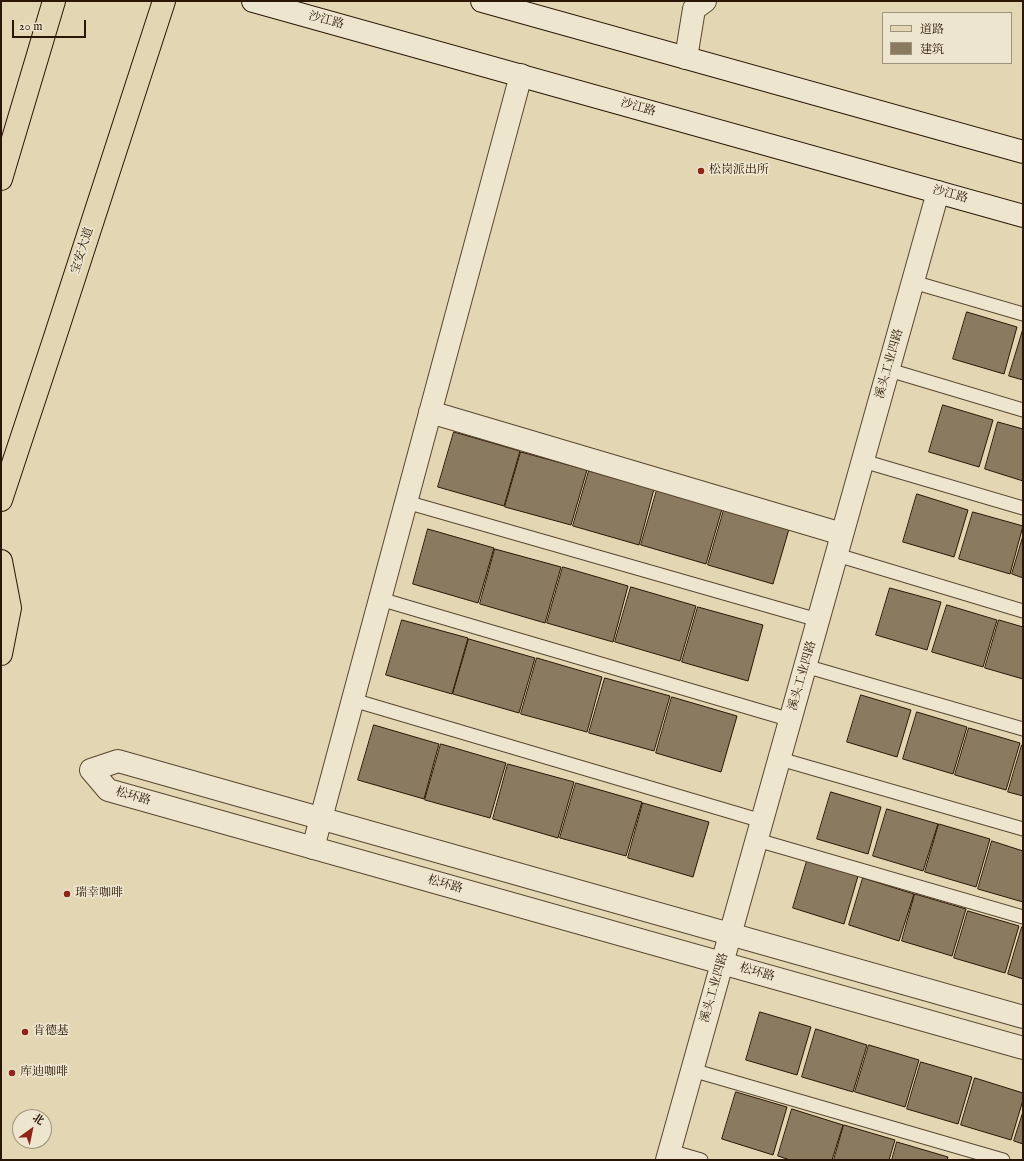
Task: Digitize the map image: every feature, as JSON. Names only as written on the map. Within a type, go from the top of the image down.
[{"type":"main road","points":[[1,179],[54,1]]},
{"type":"main road","name":"宝安大道","points":[[1,500],[164,1]]},
{"type":"main road","points":[[1,561],[10,608],[1,654]]},
{"type":"street","name":"沙江路","points":[[253,1],[1023,216]]},
{"type":"street","points":[[482,1],[1023,152]]},
{"type":"street","points":[[686,58],[694,9],[705,1]]},
{"type":"street","points":[[313,848],[521,75]]},
{"type":"street","name":"溪头工业四路","points":[[669,1155],[938,192]]},
{"type":"street","points":[[430,412],[842,534]]},
{"type":"street","name":"松环路","points":[[1023,1017],[118,761],[91,770],[108,790],[1023,1048]]},
{"type":"lane","points":[[913,282],[1023,314]]},
{"type":"lane","points":[[889,370],[1023,410]]},
{"type":"lane","points":[[863,461],[1023,508]]},
{"type":"lane","points":[[406,502],[818,620]]},
{"type":"lane","points":[[837,555],[1023,611]]},
{"type":"lane","points":[[380,599],[791,720]]},
{"type":"lane","points":[[805,666],[1023,729]]},
{"type":"lane","points":[[353,700],[760,830],[1023,917]]},
{"type":"lane","points":[[780,759],[1023,828]]},
{"type":"lane","points":[[692,1070],[1003,1160]]},
{"type":"lane","points":[[669,1155],[701,1160]]},
{"type":"building","points":[[967,312],[1017,327],[1004,374],[953,359]]},
{"type":"building","points":[[1023,329],[1023,380],[1009,376]]},
{"type":"building","points":[[943,405],[993,420],[979,467],[929,452]]},
{"type":"building","points":[[998,422],[1023,429],[1023,481],[985,469]]},
{"type":"building","points":[[454,432],[520,451],[504,506],[438,487]]},
{"type":"building","points":[[521,452],[587,470],[571,525],[505,507]]},
{"type":"building","points":[[589,471],[654,489],[639,545],[573,526]]},
{"type":"building","points":[[657,490],[722,509],[706,564],[641,545]]},
{"type":"building","points":[[917,494],[968,510],[954,557],[903,542]]},
{"type":"building","points":[[724,510],[789,529],[773,584],[708,565]]},
{"type":"building","points":[[973,512],[1023,526],[1010,574],[959,559]]},
{"type":"building","points":[[428,529],[494,548],[478,603],[413,584]]},
{"type":"building","points":[[1023,536],[1023,578],[1012,574]]},
{"type":"building","points":[[495,549],[561,567],[545,623],[480,604]]},
{"type":"building","points":[[563,567],[628,586],[613,642],[547,623]]},
{"type":"building","points":[[631,587],[696,606],[680,661],[615,642]]},
{"type":"building","points":[[890,588],[941,602],[927,650],[876,635]]},
{"type":"building","points":[[947,605],[997,620],[983,667],[932,652]]},
{"type":"building","points":[[698,607],[763,625],[748,681],[682,662]]},
{"type":"building","points":[[402,620],[468,638],[452,694],[386,675]]},
{"type":"building","points":[[999,620],[1023,627],[1023,679],[985,668]]},
{"type":"building","points":[[469,639],[535,658],[519,713],[453,694]]},
{"type":"building","points":[[537,658],[602,677],[587,732],[521,714]]},
{"type":"building","points":[[605,678],[670,696],[654,751],[589,733]]},
{"type":"building","points":[[861,695],[911,710],[897,757],[847,742]]},
{"type":"building","points":[[672,697],[737,716],[721,772],[656,753]]},
{"type":"building","points":[[917,712],[967,727],[953,774],[903,759]]},
{"type":"building","points":[[374,725],[439,744],[424,799],[358,780]]},
{"type":"building","points":[[969,728],[1020,743],[1006,790],[955,775]]},
{"type":"building","points":[[441,744],[506,763],[490,818],[425,800]]},
{"type":"building","points":[[1023,745],[1023,796],[1008,792]]},
{"type":"building","points":[[508,764],[574,782],[558,838],[493,819]]},
{"type":"building","points":[[576,783],[642,802],[626,856],[560,838]]},
{"type":"building","points":[[831,792],[881,807],[868,854],[817,839]]},
{"type":"building","points":[[643,803],[709,822],[693,877],[628,858]]},
{"type":"building","points":[[887,809],[938,824],[923,871],[873,856]]},
{"type":"building","points":[[939,824],[990,839],[976,887],[925,872]]},
{"type":"building","points":[[992,841],[1023,851],[1023,902],[978,889]]},
{"type":"building","points":[[807,861],[858,876],[844,924],[793,908]]},
{"type":"building","points":[[863,878],[914,894],[899,941],[849,925]]},
{"type":"building","points":[[915,894],[966,909],[952,956],[902,941]]},
{"type":"building","points":[[968,911],[1019,926],[1005,973],[954,958]]},
{"type":"building","points":[[1023,927],[1023,979],[1008,974]]},
{"type":"building","points":[[760,1012],[811,1027],[797,1075],[746,1060]]},
{"type":"building","points":[[816,1029],[867,1045],[853,1092],[802,1077]]},
{"type":"building","points":[[869,1045],[919,1060],[905,1107],[855,1092]]},
{"type":"building","points":[[921,1062],[972,1077],[958,1124],[907,1109]]},
{"type":"building","points":[[975,1078],[1023,1093],[1023,1100],[1011,1140],[961,1125]]},
{"type":"building","points":[[736,1092],[787,1107],[773,1155],[722,1139]]},
{"type":"building","points":[[792,1109],[843,1125],[832,1160],[790,1160],[778,1156]]},
{"type":"building","points":[[1023,1112],[1023,1144],[1014,1141]]},
{"type":"building","points":[[844,1125],[895,1140],[889,1160],[834,1160]]},
{"type":"building","points":[[897,1142],[948,1157],[947,1160],[892,1160]]},
{"type":"place","name":"松岗派出所","points":[[701,171]]},
{"type":"place","name":"瑞幸咖啡","points":[[67,894]]},
{"type":"place","name":"肯德基","points":[[25,1032]]},
{"type":"place","name":"库迪咖啡","points":[[12,1073]]}]
